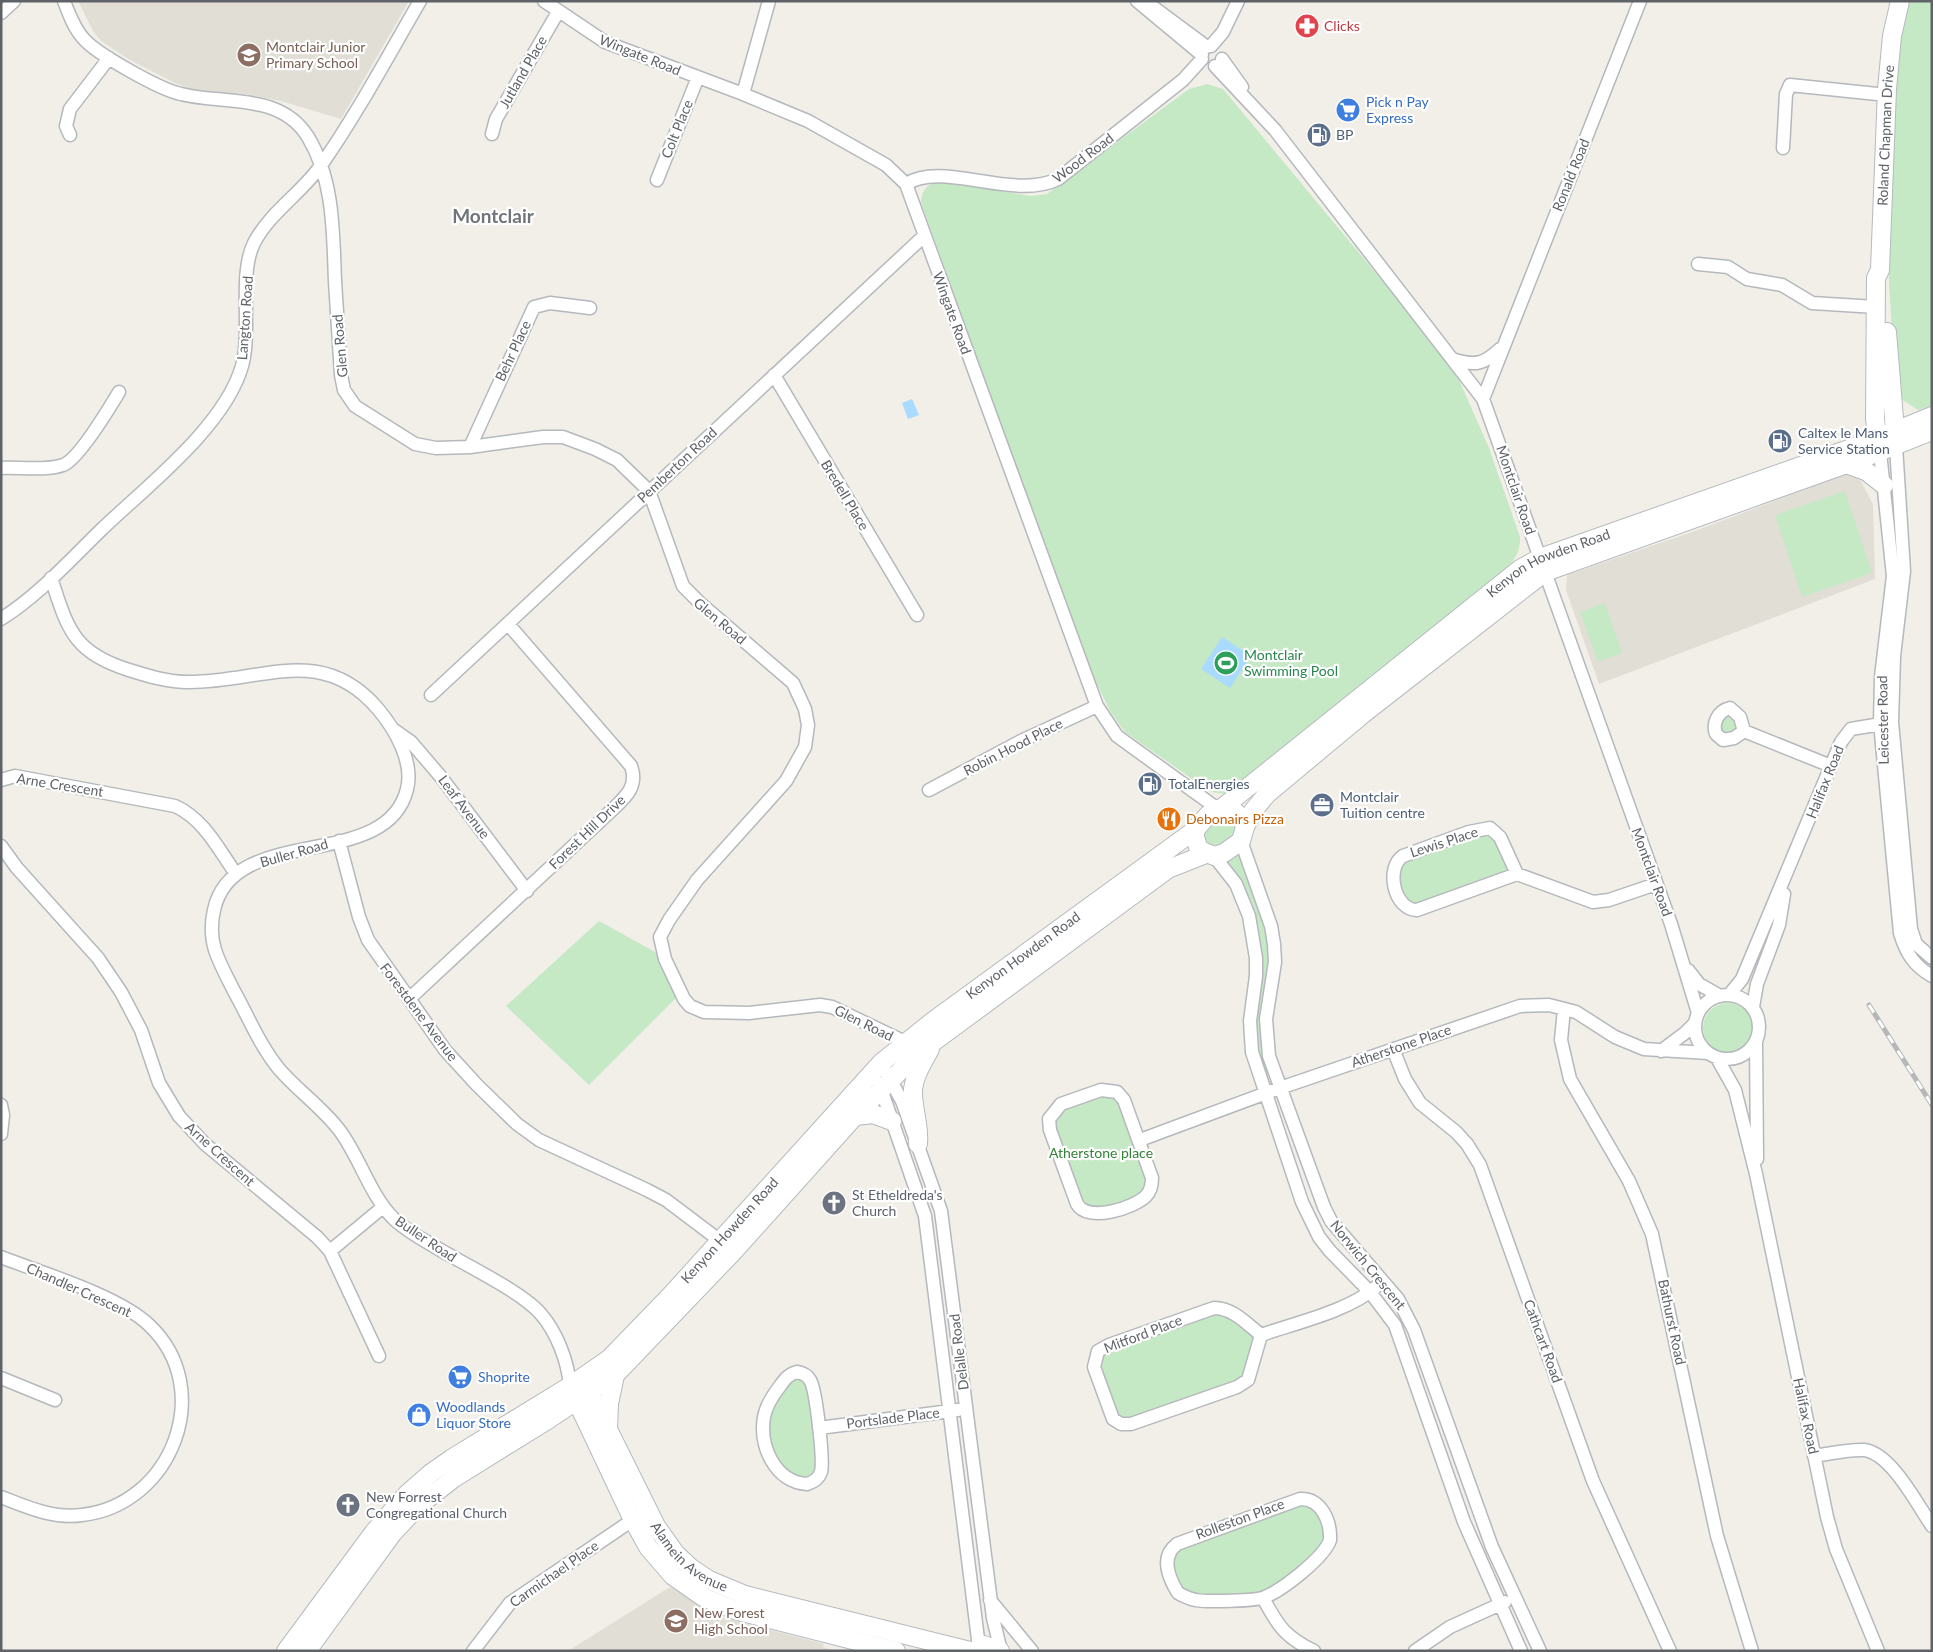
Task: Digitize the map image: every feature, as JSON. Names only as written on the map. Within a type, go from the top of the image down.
[{"type":"street","points":[[1,13],[14,1]]},
{"type":"street","name":"Glen Road","points":[[64,1],[75,27],[83,39],[110,58],[172,92],[190,96],[254,102],[270,107],[296,123],[308,137],[321,166],[332,213],[341,375],[349,399],[364,413],[415,444],[436,448],[470,447],[543,437],[562,437],[595,448],[617,460],[649,491],[683,586],[793,684],[805,708],[808,724],[805,747],[790,776],[690,889],[662,931],[661,947],[675,981],[690,1006],[704,1012],[749,1013],[826,1005],[838,1009],[914,1054]]},
{"type":"street","name":"Langton Road","points":[[1,619],[16,610],[51,578],[190,445],[222,405],[237,380],[242,365],[248,269],[254,244],[269,223],[321,166],[420,1]]},
{"type":"street","name":"Wingate Road","points":[[544,1],[605,42],[743,94],[808,121],[886,165],[906,184],[1097,706],[1110,730],[1117,736],[1220,809]]},
{"type":"street","points":[[743,94],[769,1]]},
{"type":"street","name":"Montclair Road","points":[[1137,1],[1211,56]]},
{"type":"street","name":"Montclair Road","points":[[1145,1],[1168,16],[1211,56],[1268,123],[1455,360],[1483,400],[1686,968],[1697,1018]]},
{"type":"street","name":"Wood Road","points":[[906,184],[922,176],[1026,186],[1046,184],[1058,179],[1184,80],[1211,56],[1238,1]]},
{"type":"street","name":"Ronald Road","points":[[1483,400],[1640,1]]},
{"type":"street","name":"Roland Chapman Drive","points":[[1887,442],[1876,419],[1876,278],[1880,270],[1890,50],[1900,1]]},
{"type":"street","name":"Jutland Place","points":[[492,134],[496,119],[558,12]]},
{"type":"street","points":[[70,134],[66,126],[70,109],[110,58]]},
{"type":"street","name":"Colt Place","points":[[657,180],[698,77]]},
{"type":"street","points":[[1783,148],[1786,90],[1790,85],[1887,95]]},
{"type":"street","name":"Pemberton Road","points":[[431,695],[924,236]]},
{"type":"street","points":[[1698,264],[1728,268],[1747,279],[1782,285],[1812,303],[1876,307]]},
{"type":"street","name":"Roland Chapman Drive","points":[[1880,270],[1884,278],[1891,397],[1887,442]]},
{"type":"street","name":"Behr Place","points":[[470,447],[534,307],[550,303],[590,308]]},
{"type":"street","points":[[1455,360],[1475,364],[1487,361],[1502,348]]},
{"type":"street","name":"Bredell Place","points":[[774,375],[917,615]]},
{"type":"street","points":[[1,468],[57,466],[67,463],[101,420],[119,392]]},
{"type":"street","points":[[1891,397],[1901,408],[1930,422]]},
{"type":"street","name":"Kenyon Howden Road","points":[[1728,498],[1846,464],[1930,422]]},
{"type":"street","name":"Kenyon Howden Road","points":[[1220,809],[1273,777],[1358,708],[1520,569],[1542,565],[1887,442]]},
{"type":"street","name":"Leicester Road","points":[[1887,442],[1884,485],[1893,576],[1881,677],[1911,929],[1916,944],[1932,958]]},
{"type":"street","name":"Leicester Road","points":[[1887,442],[1904,571],[1886,723],[1900,933],[1905,949],[1913,962],[1932,976]]},
{"type":"street","points":[[1846,464],[1866,471],[1884,485]]},
{"type":"street","name":"Buller Road","points":[[51,578],[72,631],[86,649],[108,662],[161,680],[190,682],[286,671],[326,673],[348,682],[361,691],[394,730],[408,768],[409,785],[406,795],[391,817],[368,833],[278,856],[236,874],[222,889],[213,913],[212,940],[221,966],[268,1054],[288,1079],[340,1131],[383,1207],[412,1233],[533,1306],[546,1320],[580,1390]]},
{"type":"street","name":"Forest Hill Drive","points":[[409,999],[526,891],[631,790],[634,775],[631,766],[508,624]]},
{"type":"street","name":"Robin Hood Place","points":[[929,790],[1021,741],[1097,706]]},
{"type":"street","name":"Halifax Road","points":[[1878,1651],[1836,1549],[1826,1517],[1756,1174],[1735,1090],[1712,1055],[1698,1040],[1697,1018],[1704,1005],[1724,995],[1742,979],[1841,742],[1851,729],[1886,723]]},
{"type":"street","name":"Leaf Avenue","points":[[394,730],[411,742],[441,777],[526,891]]},
{"type":"street","points":[[1744,731],[1831,766]]},
{"type":"street","name":"Arne Crescent","points":[[1,780],[15,776],[175,806],[186,811],[202,826],[236,874]]},
{"type":"street","name":"Kenyon Howden Road","points":[[1243,834],[1273,777]]},
{"type":"street","points":[[1190,789],[1199,824],[1196,842],[1210,855],[1224,853],[1243,834],[1238,814],[1228,808],[1220,809],[1199,824]]},
{"type":"street","name":"Kenyon Howden Road","points":[[286,1651],[316,1624],[418,1506],[454,1478],[549,1419],[727,1246],[914,1054],[1199,824]]},
{"type":"street","name":"Lewis Place","points":[[1484,828],[1494,830],[1500,837],[1518,874],[1417,910],[1411,910],[1401,902],[1392,872],[1394,863],[1403,856],[1484,828]]},
{"type":"street","name":"Norwich Crescent","points":[[1243,834],[1273,935],[1274,962],[1266,1019],[1267,1042],[1269,1056],[1280,1088],[1324,1208],[1331,1221],[1383,1280],[1404,1308],[1435,1388],[1472,1494],[1514,1598],[1540,1651]]},
{"type":"street","name":"Forestdene Avenue","points":[[339,841],[368,940],[444,1050],[499,1107],[528,1133],[666,1200],[727,1246]]},
{"type":"street","name":"Arne Crescent","points":[[1,846],[17,868],[98,958],[121,992],[141,1030],[159,1083],[178,1116],[205,1144],[330,1251],[379,1356]]},
{"type":"street","name":"Kenyon Howden Road","points":[[307,1651],[316,1624],[385,1518],[414,1486],[451,1459],[580,1390],[615,1375],[727,1246],[877,1067],[914,1054],[936,1040],[1168,869],[1210,855]]},
{"type":"street","name":"Norwich Crescent","points":[[1210,855],[1241,893],[1254,934],[1256,976],[1249,1036],[1252,1052],[1310,1219],[1330,1251],[1370,1292],[1395,1325],[1456,1500],[1498,1604],[1521,1651]]},
{"type":"street","points":[[1518,874],[1593,902],[1609,900],[1656,884]]},
{"type":"street","name":"Halifax Road","points":[[1756,1174],[1758,1137],[1756,1042],[1760,1024],[1753,1007],[1756,984],[1779,925],[1786,877]]},
{"type":"street","name":"Montclair Road","points":[[1686,968],[1700,984],[1724,995]]},
{"type":"street","points":[[1724,995],[1746,1001],[1753,1007]]},
{"type":"street","name":"Atherstone Place","points":[[1140,1140],[1265,1093],[1520,1006],[1534,1004],[1564,1008],[1587,1018],[1629,1044],[1661,1051],[1712,1055]]},
{"type":"street","name":"Bathurst Road","points":[[1564,1008],[1561,1040],[1570,1079],[1629,1182],[1652,1234],[1717,1536],[1752,1651]]},
{"type":"street","points":[[1661,1051],[1685,1033],[1697,1018]]},
{"type":"street","points":[[1712,1055],[1735,1059],[1751,1050],[1756,1042]]},
{"type":"street","name":"Cathcart Road","points":[[1393,1049],[1406,1079],[1420,1103],[1468,1144],[1480,1165],[1593,1482],[1670,1651]]},
{"type":"street","points":[[914,1054],[917,1073],[913,1090],[919,1130],[918,1144]]},
{"type":"street","name":"Delalle Road","points":[[877,1067],[918,1144],[941,1211],[990,1600],[1001,1651]]},
{"type":"street","name":"Delalle Road","points":[[887,1083],[892,1121],[925,1216],[950,1411],[974,1649]]},
{"type":"street","points":[[1101,1090],[1112,1090],[1124,1100],[1140,1140],[1152,1178],[1150,1191],[1145,1197],[1136,1202],[1103,1214],[1091,1214],[1082,1210],[1077,1204],[1050,1130],[1049,1119],[1061,1104],[1101,1090]]},
{"type":"street","points":[[1,1105],[3,1115],[1,1134]]},
{"type":"street","points":[[855,1116],[873,1114],[892,1121]]},
{"type":"street","points":[[330,1251],[383,1207]]},
{"type":"street","name":"Chandler Crescent","points":[[1,1257],[106,1299],[140,1317],[150,1326],[168,1349],[179,1381],[182,1397],[181,1416],[167,1459],[151,1481],[132,1497],[97,1512],[81,1516],[59,1516],[44,1513],[1,1497]]},
{"type":"street","points":[[1261,1335],[1334,1309],[1370,1292],[1383,1280]]},
{"type":"street","name":"Mitford Place","points":[[1214,1308],[1222,1308],[1235,1314],[1261,1335],[1253,1370],[1248,1380],[1243,1384],[1131,1424],[1117,1422],[1110,1414],[1094,1367],[1095,1356],[1103,1347],[1214,1308]]},
{"type":"street","points":[[792,1373],[802,1373],[813,1386],[819,1428],[821,1471],[812,1482],[807,1484],[795,1482],[780,1471],[770,1458],[764,1440],[763,1428],[770,1402],[792,1373]]},
{"type":"street","points":[[549,1419],[571,1423],[600,1432],[609,1404],[615,1375]]},
{"type":"street","points":[[1,1378],[55,1400]]},
{"type":"street","points":[[1419,1394],[1435,1388]]},
{"type":"street","name":"Alamein Avenue","points":[[580,1390],[600,1432],[633,1520],[648,1547],[661,1564],[689,1588],[703,1596],[748,1614],[896,1651]]},
{"type":"street","name":"Portslade Place","points":[[819,1428],[966,1408]]},
{"type":"street","name":"Alamein Avenue","points":[[600,1432],[675,1553],[691,1568],[724,1587],[754,1598],[974,1649],[990,1646],[1001,1651]]},
{"type":"street","points":[[1814,1456],[1864,1450],[1881,1456],[1894,1470],[1932,1526]]},
{"type":"street","points":[[1456,1500],[1472,1494]]},
{"type":"street","name":"Rolleston Place","points":[[1307,1499],[1315,1501],[1321,1509],[1330,1534],[1328,1546],[1307,1566],[1263,1598],[1201,1600],[1185,1597],[1174,1587],[1166,1563],[1168,1552],[1188,1538],[1292,1501],[1307,1499]]},
{"type":"street","name":"Carmichael Place","points":[[473,1651],[510,1603],[647,1510]]},
{"type":"street","points":[[1263,1598],[1284,1633],[1297,1643],[1314,1651]]},
{"type":"street","points":[[1415,1651],[1450,1627],[1514,1598]]},
{"type":"street","points":[[990,1600],[1032,1651]]},
{"type":"shaded area","name":"Montclair Junior Primary School","points":[[78,1],[409,1],[341,119],[281,101],[245,94],[194,91],[173,82],[130,60],[101,41],[93,31]]},
{"type":"shaded area","points":[[1847,474],[1859,478],[1873,504],[1875,579],[1599,684],[1566,590],[1567,575],[1692,532]]},
{"type":"shaded area","name":"New Forest High School","points":[[670,1587],[721,1617],[824,1644],[823,1647],[835,1651],[568,1651]]},
{"type":"green space","points":[[1905,1],[1932,1],[1932,406],[1918,410],[1901,399],[1895,383],[1887,248],[1895,71]]},
{"type":"green space","points":[[1207,84],[1223,89],[1428,336],[1459,380],[1489,448],[1520,537],[1517,554],[1499,576],[1233,790],[1225,794],[1211,792],[1125,732],[1110,711],[1087,664],[921,202],[924,190],[929,185],[941,182],[1031,196],[1047,194],[1189,89]]},
{"type":"green space","points":[[1845,491],[1872,573],[1802,597],[1775,515]]},
{"type":"green space","points":[[1605,603],[1622,653],[1598,662],[1580,612]]},
{"type":"green space","points":[[1728,715],[1734,717],[1740,731],[1722,732],[1719,723]]},
{"type":"green space","points":[[1229,816],[1237,823],[1235,832],[1223,845],[1209,845],[1205,841],[1204,832],[1217,818]]},
{"type":"green space","points":[[1480,832],[1495,835],[1509,867],[1508,871],[1418,907],[1403,901],[1396,866],[1398,863]]},
{"type":"green space","points":[[1239,854],[1267,934],[1268,966],[1260,1024],[1263,1049],[1269,1072],[1266,1076],[1255,1045],[1261,963],[1258,927],[1248,893],[1239,877],[1226,862]]},
{"type":"green space","points":[[599,921],[655,952],[677,997],[589,1085],[506,1006]]},
{"type":"green space","points":[[1733,1003],[1746,1010],[1752,1018],[1752,1038],[1746,1046],[1738,1052],[1723,1053],[1710,1046],[1704,1038],[1703,1023],[1710,1010],[1718,1004]]},
{"type":"green space","name":"Atherstone place","points":[[1103,1095],[1117,1096],[1149,1181],[1139,1196],[1098,1212],[1083,1206],[1054,1120],[1060,1111]]},
{"type":"green space","points":[[1218,1311],[1249,1330],[1256,1339],[1245,1378],[1125,1420],[1117,1416],[1099,1362],[1105,1352]]},
{"type":"green space","points":[[797,1378],[808,1382],[818,1473],[802,1481],[783,1467],[775,1457],[770,1445],[768,1432],[773,1406],[787,1385]]},
{"type":"green space","points":[[1298,1505],[1306,1506],[1318,1516],[1324,1530],[1322,1546],[1318,1553],[1286,1580],[1272,1589],[1261,1594],[1196,1596],[1187,1592],[1178,1582],[1172,1562],[1176,1550]]},
{"type":"water","points":[[912,399],[919,415],[908,419],[902,403]]},
{"type":"water","name":"Montclair Swimming Pool","points":[[1222,637],[1251,656],[1230,688],[1201,669]]},
{"type":"railway","points":[[1869,1005],[1932,1105]]},
{"type":"place","name":"Clicks","points":[[1307,26]]},
{"type":"place","name":"Montclair Junior Primary School","points":[[249,55]]},
{"type":"place","name":"Pick n Pay Express","points":[[1348,110]]},
{"type":"place","name":"BP","points":[[1319,135]]},
{"type":"place","name":"Caltex le Mans Service Station","points":[[1780,441]]},
{"type":"place","name":"Montclair Swimming Pool","points":[[1226,663]]},
{"type":"place","name":"TotalEnergies","points":[[1150,784]]},
{"type":"place","name":"Montclair Tuition centre","points":[[1322,805]]},
{"type":"place","name":"Debonairs Pizza","points":[[1169,819]]},
{"type":"place","name":"St Etheldreda's Church","points":[[834,1203]]},
{"type":"place","name":"Shoprite","points":[[460,1377]]},
{"type":"place","name":"Woodlands Liquor Store","points":[[419,1415]]},
{"type":"place","name":"New Forrest Congregational Church","points":[[348,1505]]},
{"type":"place","name":"New Forest High School","points":[[676,1621]]},
{"type":"district","name":"Montclair","points":[[493,216]]}]
